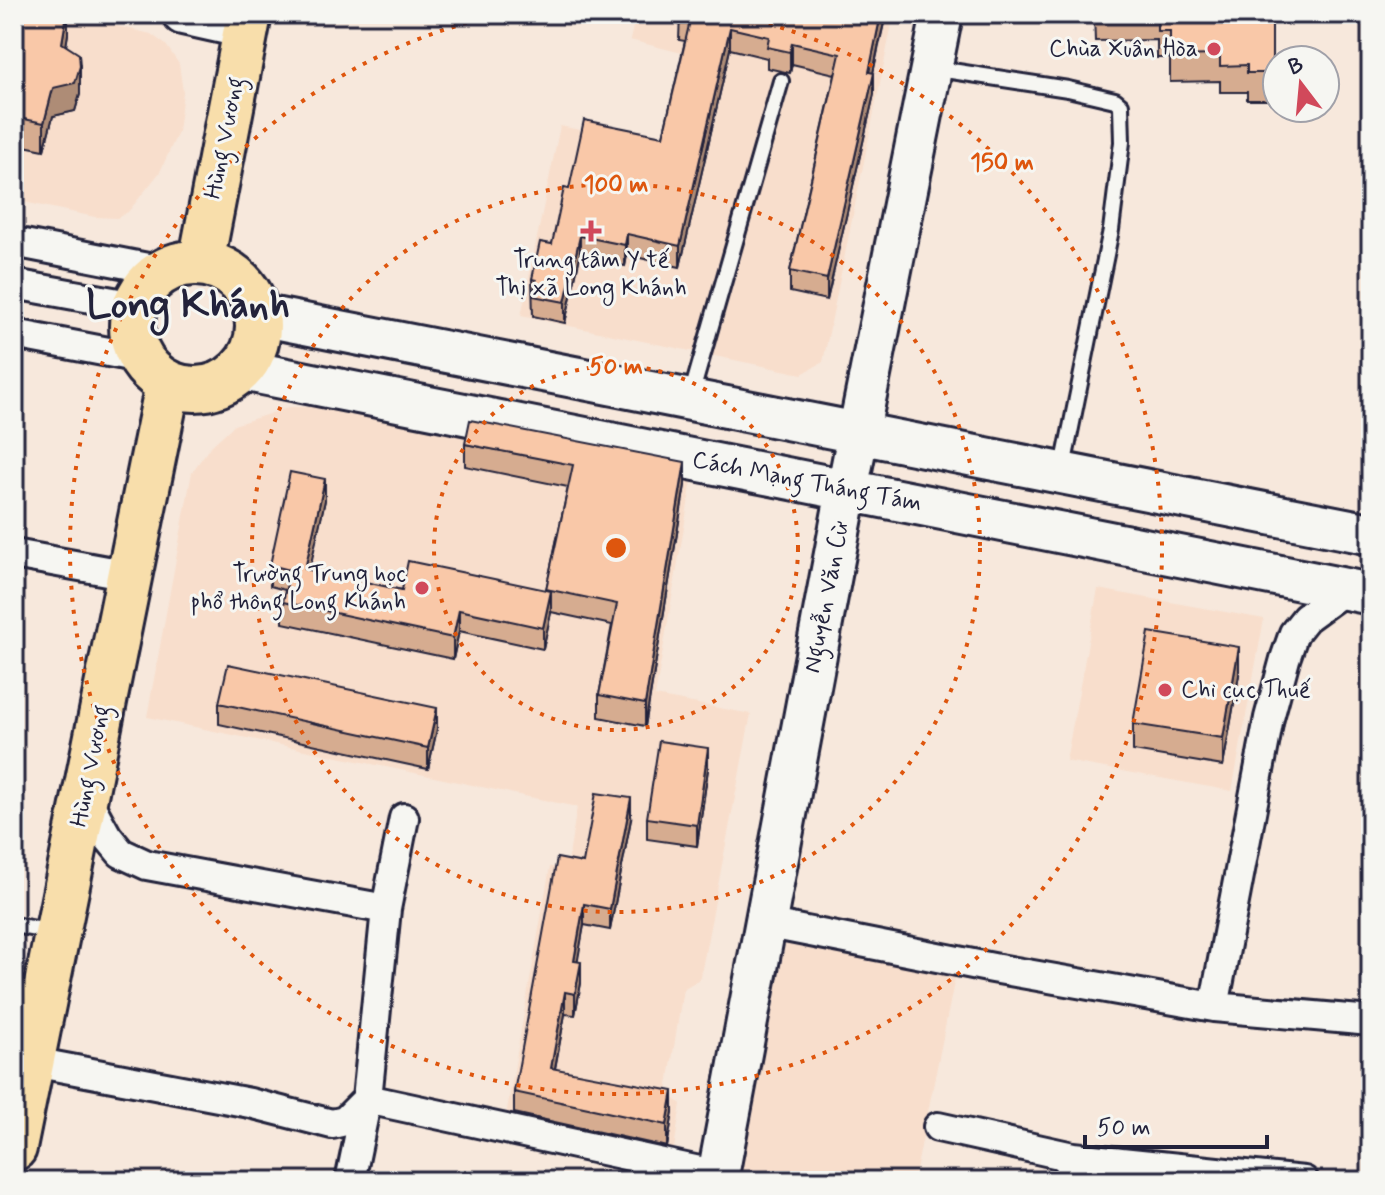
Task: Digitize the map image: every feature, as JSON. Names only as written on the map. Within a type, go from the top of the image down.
[{"type":"main road","name":"Hùng Vương","points":[[182,267],[248,21]]},
{"type":"main road","points":[[182,267],[228,271],[248,290],[259,315],[257,344],[242,370],[220,385],[194,390],[154,371],[133,335],[135,306],[141,293],[182,267]]},
{"type":"main road","name":"Hùng Vương","points":[[14,1148],[129,575],[154,371]]},
{"type":"street","points":[[183,14],[248,21]]},
{"type":"street","name":"Nguyễn Văn Cừ","points":[[718,1178],[847,490],[942,14]]},
{"type":"street","points":[[14,242],[182,267]]},
{"type":"street","points":[[14,284],[135,306]]},
{"type":"street","points":[[259,315],[1062,473],[1370,527]]},
{"type":"street","points":[[14,334],[154,371]]},
{"type":"street","name":"Cách Mạng Tháng Tám","points":[[242,370],[1359,592]]},
{"type":"street","points":[[14,554],[129,575]]},
{"type":"street","points":[[1214,1007],[1266,733],[1294,633],[1306,618],[1359,592]]},
{"type":"street","points":[[85,796],[107,836],[121,853],[147,865],[386,909]]},
{"type":"street","points":[[350,1181],[367,1099],[386,909],[404,818]]},
{"type":"street","points":[[765,923],[1214,1007],[1371,1021]]},
{"type":"street","points":[[32,1059],[44,1064],[250,1103],[332,1124],[345,1121],[367,1099]]},
{"type":"street","points":[[367,1099],[718,1178]]},
{"type":"street","points":[[938,1127],[1070,1169],[1304,1181]]},
{"type":"lane","points":[[932,68],[1068,89],[1115,100],[1121,105],[1122,142],[1111,230],[1062,473]]},
{"type":"lane","points":[[690,400],[781,81]]},
{"type":"lane","points":[[14,925],[57,933]]},
{"type":"shaded area","points":[[14,14],[66,14],[151,34],[166,45],[179,64],[183,92],[178,132],[160,172],[128,212],[117,218],[95,217],[14,200]]},
{"type":"shaded area","points":[[636,14],[894,14],[823,362],[802,374],[521,316],[560,126],[661,146],[634,281],[686,54],[630,40]]},
{"type":"shaded area","name":"Trường Trung học phổ thông Long Khánh","points":[[291,407],[323,407],[692,481],[655,696],[751,714],[700,979],[683,989],[667,1092],[681,1104],[673,1155],[504,1127],[550,867],[567,868],[577,807],[147,717],[192,472],[210,447],[234,425]]},
{"type":"shaded area","name":"Chi cục Thuế","points":[[1098,589],[1264,619],[1232,791],[1066,761]]},
{"type":"shaded area","points":[[787,935],[957,968],[914,1181],[737,1181]]},
{"type":"building","points":[[14,14],[67,14],[62,43],[79,54],[80,66],[75,83],[53,88],[44,123],[14,117]]},
{"type":"building","points":[[680,14],[881,14],[869,72],[874,73],[827,279],[790,271],[840,54],[792,43],[790,52],[767,47],[769,37],[730,28],[680,246],[627,234],[625,245],[580,236],[565,302],[533,296],[536,280],[532,279],[540,242],[552,244],[564,188],[569,189],[584,120],[663,136],[690,21],[679,19]]},
{"type":"building","points":[[1157,14],[1272,14],[1272,44],[1261,44],[1261,73],[1247,73],[1247,65],[1220,66],[1220,55],[1170,56],[1170,31],[1157,31]]},
{"type":"building","points":[[470,420],[685,462],[645,704],[599,695],[617,604],[546,589],[573,465],[465,444]]},
{"type":"building","points":[[290,472],[325,479],[305,569],[402,590],[408,561],[551,591],[543,628],[459,610],[453,638],[283,602],[290,570],[270,565]]},
{"type":"building","points":[[1149,632],[1239,647],[1223,738],[1133,724]]},
{"type":"building","points":[[228,664],[437,708],[428,748],[219,703]]},
{"type":"building","points":[[659,741],[708,748],[697,825],[647,818]]},
{"type":"building","points":[[596,793],[631,798],[610,909],[584,904],[574,961],[581,962],[575,994],[565,992],[551,1068],[673,1091],[667,1125],[514,1092],[557,858],[583,863]]},
{"type":"place","name":"Chùa Xuân Hòa","points":[[1214,49]]},
{"type":"place","name":"Trung tâm Y tế Thị xã Long Khánh","points":[[591,231]]},
{"type":"place","name":"Trường Trung học phổ thông Long Khánh","points":[[422,588]]},
{"type":"place","name":"Chi cục Thuế","points":[[1165,690]]},
{"type":"district","name":"Long Khánh","points":[[188,306]]}]
